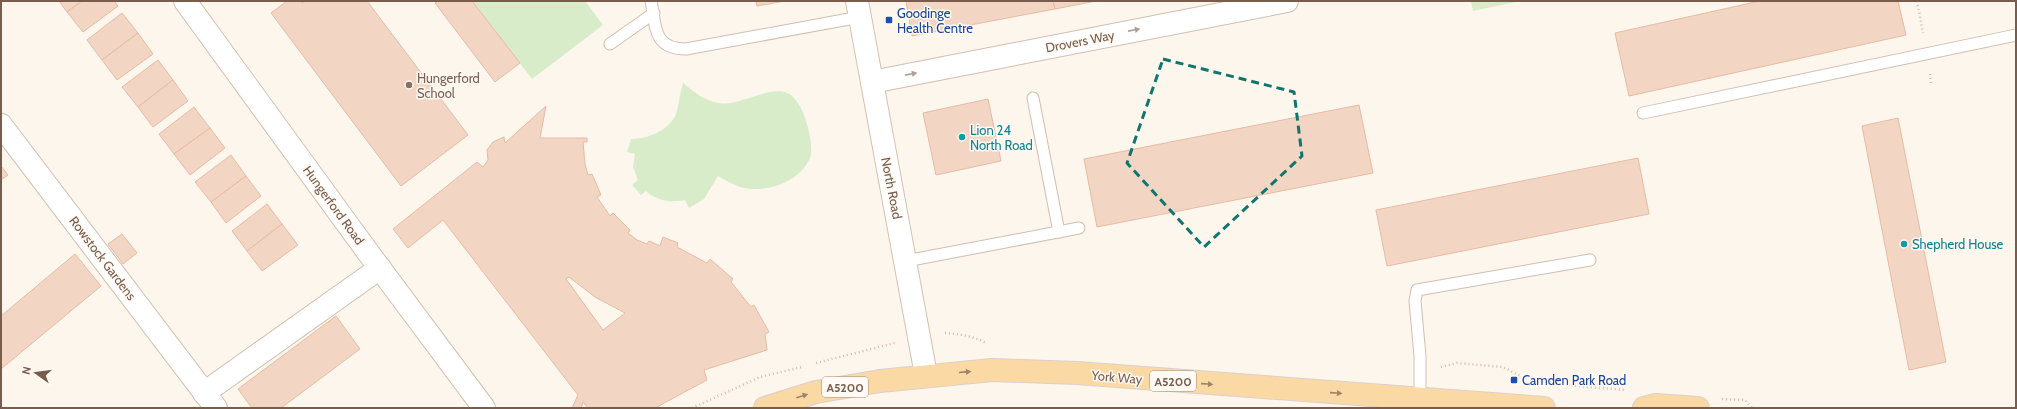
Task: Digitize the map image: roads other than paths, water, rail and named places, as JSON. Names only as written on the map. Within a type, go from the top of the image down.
[{"type":"main road","name":"York Way","points":[[765,408],[816,392],[926,375],[992,370],[1050,372],[1378,402],[1420,399],[1488,406],[1544,408]]},
{"type":"main road","points":[[1644,408],[1656,405],[1698,408]]},
{"type":"street","name":"Hungerford Road","points":[[186,1],[380,268],[484,408]]},
{"type":"street","name":"Drovers Way","points":[[872,82],[1287,1]]},
{"type":"street","name":"North Road","points":[[858,9],[926,375]]},
{"type":"street","name":"Rowstock Gardens","points":[[1,125],[210,400],[380,268]]},
{"type":"lane","points":[[651,1],[660,41],[666,46],[676,49],[686,49],[858,9]]},
{"type":"lane","points":[[610,44],[654,13]]},
{"type":"lane","points":[[1643,113],[2016,35]]},
{"type":"lane","points":[[1033,98],[1059,232]]},
{"type":"lane","points":[[906,261],[1079,228]]},
{"type":"lane","points":[[1420,399],[1420,356],[1415,301],[1417,290],[1590,260]]},
{"type":"place","name":"Goodinge Health Centre","points":[[889,20]]},
{"type":"place","name":"Hungerford School","points":[[409,85]]},
{"type":"place","name":"Lion 24 North Road","points":[[962,137]]},
{"type":"place","name":"Shepherd House","points":[[1904,244]]},
{"type":"place","name":"Camden Park Road","points":[[1514,380]]}]
